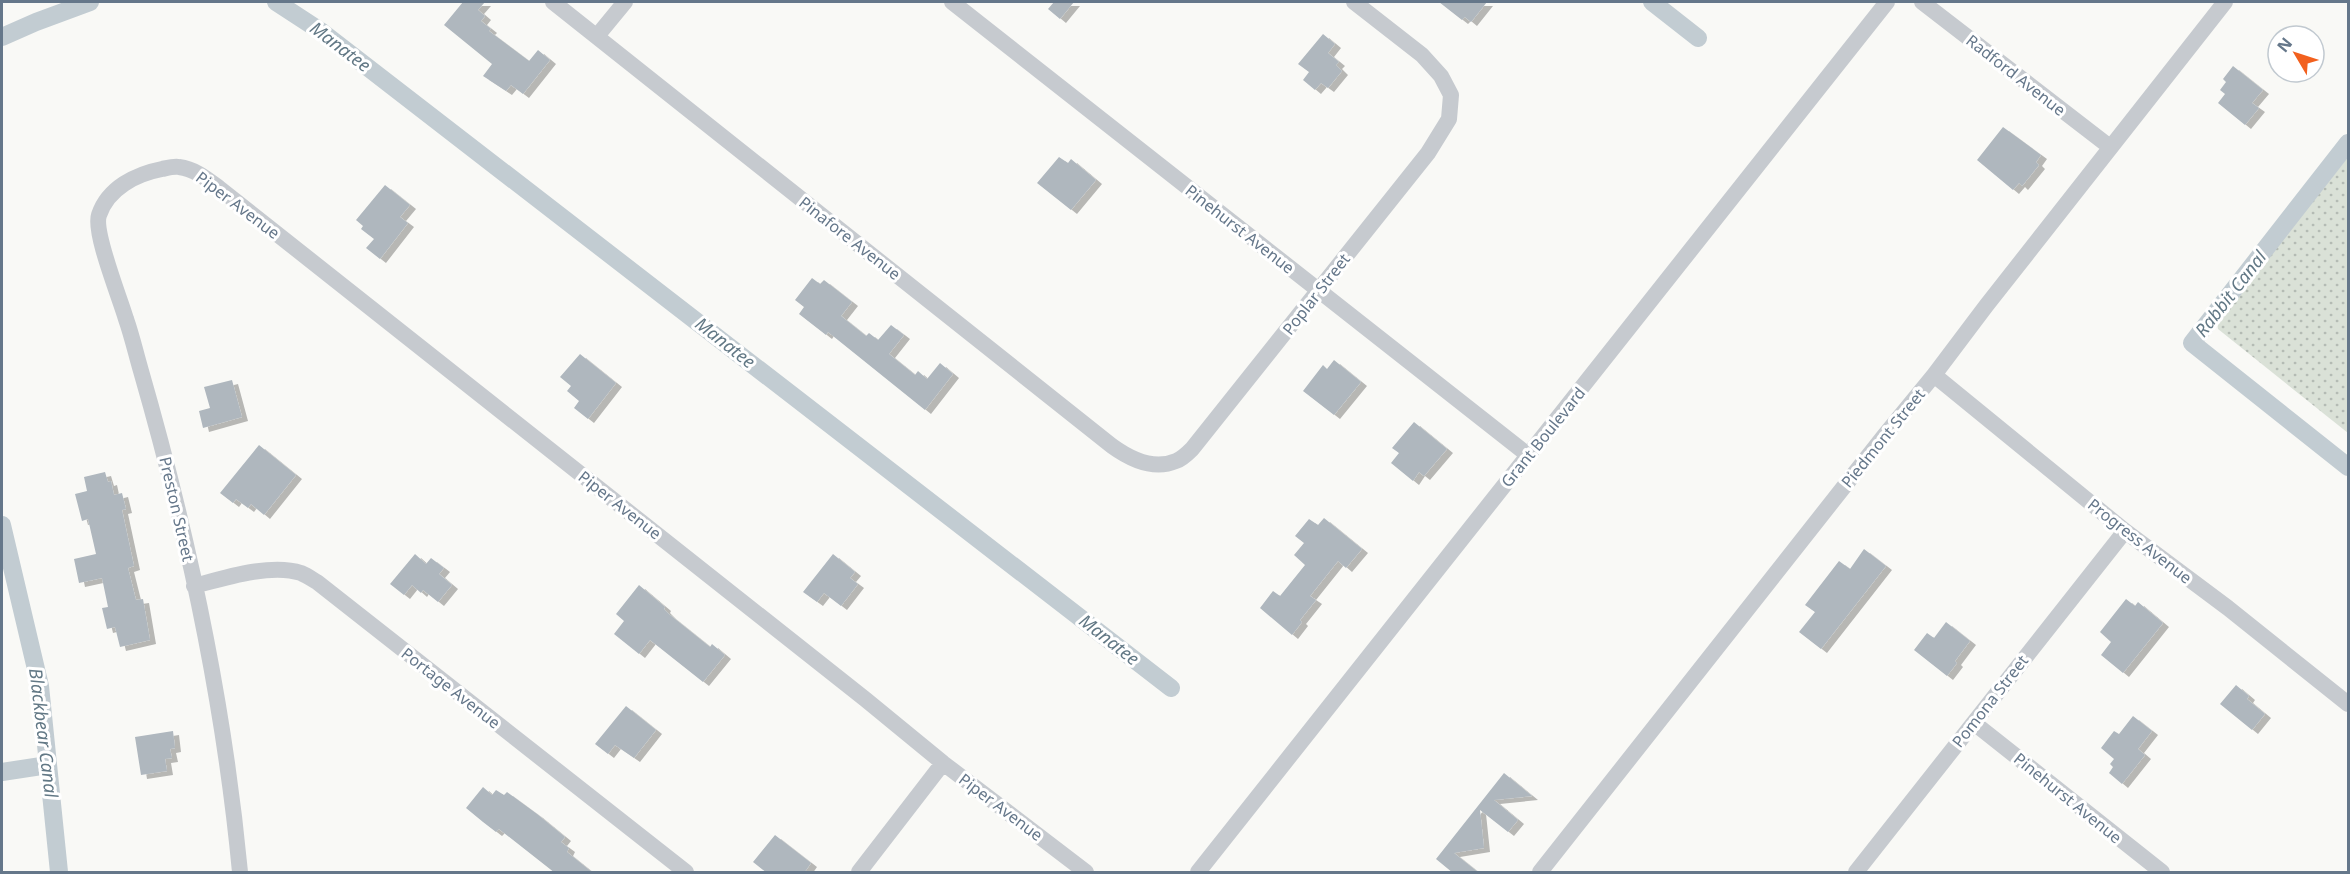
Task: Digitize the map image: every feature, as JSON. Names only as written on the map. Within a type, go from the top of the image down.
[{"type":"street","name":"Pinafore Avenue","points":[[553,2],[1112,446],[1130,459],[1152,465]]},
{"type":"street","points":[[597,36],[625,2]]},
{"type":"street","name":"Pinehurst Avenue","points":[[952,2],[1528,455]]},
{"type":"street","name":"Poplar Street","points":[[1152,465],[1176,461],[1192,449],[1320,291],[1440,137],[1449,119],[1450,95],[1441,76],[1422,55],[1354,2]]},
{"type":"street","name":"Grant Boulevard","points":[[1198,873],[1887,2]]},
{"type":"street","name":"Radford Avenue","points":[[1922,2],[2110,147]]},
{"type":"street","name":"Piedmont Street","points":[[1540,873],[1934,375],[2225,2]]},
{"type":"street","name":"Piper Avenue","points":[[144,172],[178,166],[197,172],[219,188],[943,763],[1086,873]]},
{"type":"street","name":"Preston Street","points":[[144,172],[121,185],[108,198],[98,216],[103,249],[126,318],[156,424],[194,586],[218,711],[240,873]]},
{"type":"street","name":"Progress Avenue","points":[[1934,375],[2125,531],[2228,608],[2349,704]]},
{"type":"street","name":"Pomona Street","points":[[1856,873],[2125,531]]},
{"type":"street","name":"Portage Avenue","points":[[194,586],[220,579],[280,570],[300,573],[317,582],[686,873]]},
{"type":"street","name":"Pinehurst Avenue","points":[[1974,723],[2162,873]]},
{"type":"street","points":[[859,873],[943,763]]},
{"type":"shaded area","points":[[2348,157],[2348,433],[2218,329],[2217,322]]},
{"type":"building","points":[[463,2],[485,2],[478,10],[485,16],[481,21],[491,29],[489,31],[529,61],[538,50],[550,60],[523,94],[511,85],[506,91],[483,76],[492,64],[444,25]]},
{"type":"building","points":[[1054,2],[1074,2],[1060,19],[1048,9]]},
{"type":"building","points":[[1439,2],[1487,2],[1471,22],[1465,17],[1462,20]]},
{"type":"building","points":[[1323,34],[1335,44],[1328,53],[1339,62],[1336,65],[1342,71],[1328,88],[1321,83],[1315,90],[1303,80],[1309,72],[1298,64]]},
{"type":"building","points":[[2233,66],[2263,90],[2252,103],[2259,108],[2245,125],[2218,103],[2225,94],[2220,90],[2226,82],[2223,79]]},
{"type":"building","points":[[2003,127],[2041,155],[2036,162],[2039,165],[2022,186],[2019,183],[2013,190],[1977,160]]},
{"type":"building","points":[[1059,157],[1068,163],[1071,159],[1096,180],[1071,210],[1037,183]]},
{"type":"building","points":[[385,185],[410,205],[400,217],[408,223],[380,259],[366,248],[374,239],[361,229],[363,226],[356,220]]},
{"type":"building","points":[[812,278],[820,284],[824,280],[852,302],[841,316],[866,336],[869,333],[878,340],[891,325],[904,335],[889,354],[915,375],[918,371],[927,379],[940,363],[953,374],[925,410],[828,332],[826,335],[799,314],[804,307],[795,300]]},
{"type":"building","points":[[580,354],[616,383],[588,419],[574,408],[579,401],[567,391],[571,386],[560,377]]},
{"type":"building","points":[[1334,360],[1361,382],[1334,415],[1303,391],[1323,365],[1327,369]]},
{"type":"building","points":[[232,380],[242,417],[203,428],[199,411],[210,408],[204,387]]},
{"type":"building","points":[[1414,422],[1447,449],[1424,476],[1419,472],[1413,481],[1391,463],[1399,453],[1392,448]]},
{"type":"building","points":[[259,445],[296,475],[264,515],[251,504],[248,508],[236,499],[233,503],[220,493]]},
{"type":"building","points":[[105,472],[108,482],[111,481],[114,495],[122,493],[126,509],[122,510],[134,566],[128,568],[136,600],[143,599],[150,640],[120,647],[115,627],[107,629],[102,608],[108,607],[102,578],[79,583],[74,559],[96,554],[88,519],[82,521],[75,494],[87,491],[84,477]]},
{"type":"building","points":[[1324,518],[1362,549],[1346,568],[1338,561],[1310,596],[1316,600],[1300,620],[1302,622],[1292,635],[1260,608],[1273,591],[1280,596],[1305,565],[1294,555],[1304,543],[1295,536],[1309,519],[1318,525]]},
{"type":"building","points":[[1864,549],[1886,566],[1821,649],[1799,632],[1815,612],[1805,605],[1839,561],[1850,569]]},
{"type":"building","points":[[415,554],[426,564],[431,558],[444,568],[439,574],[452,585],[438,602],[423,590],[421,593],[412,585],[404,595],[390,584]]},
{"type":"building","points":[[833,554],[855,572],[850,578],[858,584],[841,606],[824,593],[817,602],[803,592]]},
{"type":"building","points":[[639,585],[665,607],[664,609],[670,615],[710,647],[712,644],[725,655],[703,682],[650,640],[639,654],[614,634],[624,621],[616,614]]},
{"type":"building","points":[[2126,599],[2135,606],[2138,602],[2163,623],[2123,673],[2101,655],[2111,642],[2100,632]]},
{"type":"building","points":[[1946,622],[1970,641],[1947,676],[1914,650],[1927,633],[1934,638]]},
{"type":"building","points":[[2236,685],[2249,696],[2247,699],[2265,714],[2252,730],[2220,704]]},
{"type":"building","points":[[626,706],[656,730],[634,758],[615,745],[608,754],[595,744]]},
{"type":"building","points":[[2133,716],[2152,731],[2138,749],[2145,755],[2122,784],[2109,773],[2113,767],[2110,764],[2114,759],[2101,748],[2114,731],[2119,734]]},
{"type":"building","points":[[173,731],[175,748],[170,749],[172,758],[165,759],[167,771],[141,775],[135,737]]},
{"type":"building","points":[[1504,773],[1532,796],[1494,800],[1518,820],[1508,832],[1480,810],[1484,848],[1454,853],[1479,873],[1453,873],[1436,859]]},
{"type":"building","points":[[483,787],[492,795],[496,790],[504,795],[507,792],[537,814],[565,837],[561,842],[569,848],[567,852],[593,873],[555,873],[499,829],[496,832],[483,822],[466,808]]},
{"type":"building","points":[[775,835],[811,863],[804,873],[767,873],[753,862]]},
{"type":"waterway","name":"Manatee","points":[[2,37],[90,2]]},
{"type":"waterway","name":"Manatee","points":[[276,2],[322,32],[1171,688]]},
{"type":"waterway","points":[[1652,2],[1698,38]]},
{"type":"waterway","name":"Rabbit Canal","points":[[2348,143],[2192,343],[2348,467]]},
{"type":"waterway","name":"Blackbear Canal","points":[[2,525],[40,686],[59,872]]},
{"type":"waterway","points":[[2,772],[48,765]]}]
